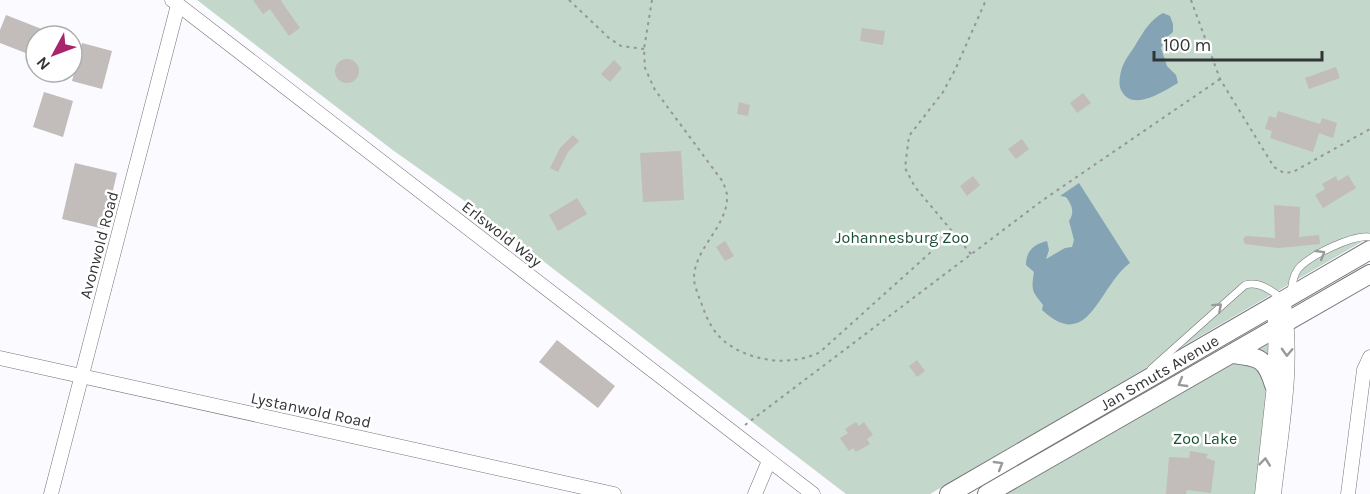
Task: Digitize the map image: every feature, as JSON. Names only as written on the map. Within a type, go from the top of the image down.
[{"type":"main road","name":"Jan Smuts Avenue","points":[[949,494],[1370,250]]},
{"type":"main road","name":"Jan Smuts Avenue","points":[[987,494],[1370,274]]},
{"type":"main road","points":[[1233,354],[1252,356],[1261,360],[1268,367],[1274,385]]},
{"type":"street","name":"Avonwold Road","points":[[51,494],[175,2]]},
{"type":"street","name":"Erlswold Way","points":[[175,2],[813,494]]},
{"type":"street","points":[[1274,494],[1282,300]]},
{"type":"street","points":[[1262,494],[1277,409],[1274,385],[1282,324]]},
{"type":"street","name":"Lystanwold Road","points":[[0,357],[614,494]]},
{"type":"street","points":[[1348,494],[1364,370],[1370,357]]},
{"type":"street","points":[[755,494],[769,461]]},
{"type":"lane","points":[[1129,389],[1245,285],[1260,284],[1282,300],[1303,264],[1343,240],[1370,237]]},
{"type":"path","points":[[568,0],[609,38],[621,46],[644,49]]},
{"type":"path","points":[[652,0],[644,49],[645,68],[655,90],[723,182],[728,198],[723,218],[696,266],[694,281],[706,318],[723,340],[741,352],[763,358],[790,361],[810,358],[820,352],[952,233]]},
{"type":"path","points":[[971,254],[909,177],[905,168],[906,149],[909,136],[943,92],[955,70],[986,0]]},
{"type":"path","points":[[1191,0],[1220,79],[1274,168],[1284,173],[1293,172],[1370,129]]},
{"type":"path","points":[[733,434],[1052,194],[1220,79]]},
{"type":"green space","name":"Johannesburg Zoo","points":[[197,0],[1370,0],[1370,237],[930,494],[846,494],[469,204],[394,151]]},
{"type":"green space","name":"Zoo Lake","points":[[1273,335],[1255,494],[1000,494]]},
{"type":"water","points":[[1163,13],[1170,16],[1173,32],[1166,38],[1161,48],[1167,66],[1176,75],[1178,83],[1148,98],[1133,100],[1126,97],[1120,88],[1122,68],[1148,26]]},
{"type":"water","points":[[1079,183],[1130,263],[1119,273],[1092,311],[1082,320],[1071,324],[1058,322],[1042,310],[1043,305],[1033,290],[1034,272],[1026,265],[1026,260],[1029,252],[1042,242],[1047,241],[1049,250],[1046,259],[1065,248],[1072,247],[1074,240],[1069,221],[1072,209],[1066,197],[1060,196]]},
{"type":"building","points":[[253,0],[282,0],[300,28],[289,36],[270,9],[263,14]]},
{"type":"building","points":[[6,15],[29,24],[24,24],[24,52],[0,43],[0,30]]},
{"type":"building","points":[[862,28],[885,31],[883,45],[860,41]]},
{"type":"building","points":[[84,44],[112,51],[102,89],[83,84]]},
{"type":"building","points":[[347,59],[352,60],[358,66],[358,76],[352,82],[347,83],[342,82],[336,76],[335,71],[336,66],[342,60]]},
{"type":"building","points":[[614,60],[622,68],[610,82],[601,74]]},
{"type":"building","points":[[1336,67],[1340,78],[1309,89],[1305,78]]},
{"type":"building","points":[[44,92],[73,101],[63,137],[33,127]]},
{"type":"building","points":[[1083,93],[1091,103],[1077,113],[1070,103]]},
{"type":"building","points":[[739,102],[750,105],[748,116],[737,114]]},
{"type":"building","points":[[1278,111],[1320,124],[1322,118],[1337,123],[1333,138],[1319,133],[1313,152],[1270,138],[1272,131],[1265,129],[1269,116],[1276,118]]},
{"type":"building","points":[[573,135],[579,141],[568,152],[558,172],[550,168],[560,148]]},
{"type":"building","points":[[1022,139],[1029,149],[1016,159],[1008,149]]},
{"type":"building","points":[[681,151],[684,200],[643,202],[640,153]]},
{"type":"building","points":[[75,163],[117,173],[104,229],[62,219]]},
{"type":"building","points":[[1348,175],[1356,188],[1323,208],[1315,195],[1325,189],[1322,184],[1336,176],[1338,181]]},
{"type":"building","points":[[973,176],[980,185],[967,196],[960,186]]},
{"type":"building","points":[[577,198],[587,214],[558,231],[549,215]]},
{"type":"building","points":[[1274,205],[1300,207],[1299,237],[1319,235],[1320,244],[1278,248],[1245,244],[1243,239],[1246,236],[1275,238]]},
{"type":"building","points":[[725,241],[734,256],[725,261],[716,247]]},
{"type":"building","points":[[557,340],[615,386],[598,408],[539,362]]},
{"type":"building","points":[[917,360],[925,371],[917,377],[909,366]]},
{"type":"building","points":[[856,422],[859,426],[864,422],[873,435],[867,439],[870,444],[856,452],[853,448],[849,451],[840,438],[848,433],[845,429]]},
{"type":"building","points":[[1190,451],[1208,454],[1206,458],[1215,461],[1211,493],[1187,490],[1186,494],[1166,494],[1169,457],[1189,458]]}]
